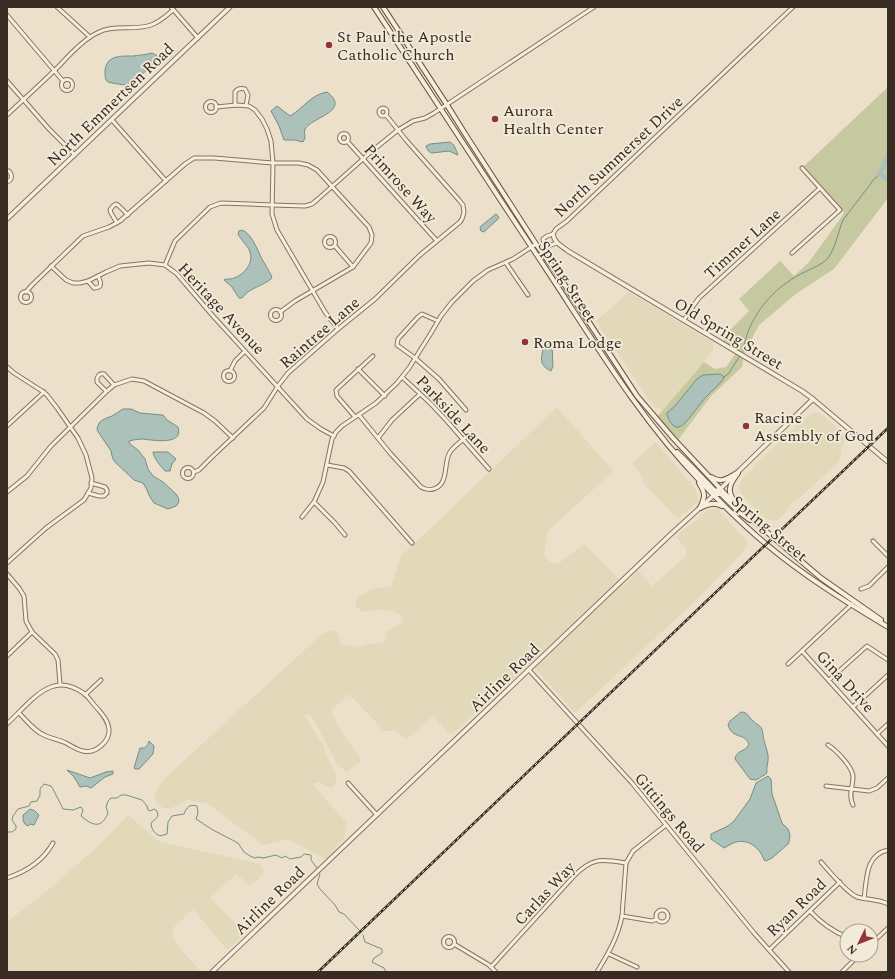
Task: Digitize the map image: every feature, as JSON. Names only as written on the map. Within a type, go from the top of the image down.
[{"type":"main road","name":"Spring Street","points":[[374,7],[531,247],[630,395],[663,440],[714,496],[770,548],[796,567],[888,626]]},
{"type":"main road","name":"Spring Street","points":[[383,7],[536,244],[555,270],[637,396],[720,489],[761,527],[852,604]]},
{"type":"main road","points":[[383,20],[389,16]]},
{"type":"main road","points":[[416,71],[422,67]]},
{"type":"main road","points":[[663,440],[714,490],[717,491],[720,489]]},
{"type":"main road","points":[[706,474],[713,479],[720,481],[738,473]]},
{"type":"main road","points":[[738,473],[732,481],[729,490],[730,496],[740,508]]},
{"type":"main road","points":[[694,474],[705,494],[700,508]]},
{"type":"main road","points":[[714,496],[716,494],[721,494],[744,516],[761,527]]},
{"type":"main road","points":[[700,508],[716,503],[728,509]]},
{"type":"street","points":[[57,7],[90,37]]},
{"type":"street","name":"North Emmertsen Road","points":[[7,219],[230,7]]},
{"type":"street","points":[[165,265],[175,241],[210,207],[221,203],[272,206],[309,205],[318,200],[363,159],[398,130],[413,121],[425,118],[447,105],[594,7]]},
{"type":"street","name":"North Summerset Drive","points":[[557,243],[547,246],[543,239],[553,234],[556,229],[567,221],[793,7]]},
{"type":"street","points":[[7,115],[70,55],[97,32],[106,29],[149,26],[161,20],[172,8],[198,38]]},
{"type":"street","points":[[7,15],[63,81]]},
{"type":"street","points":[[7,81],[49,129],[75,155]]},
{"type":"street","points":[[235,105],[235,92],[243,88],[248,95],[246,105]]},
{"type":"street","points":[[216,107],[246,105],[255,110],[262,119],[271,141],[273,164],[272,214],[277,230],[325,312],[338,329]]},
{"type":"street","points":[[386,115],[398,130]]},
{"type":"street","points":[[112,120],[166,181]]},
{"type":"street","name":"Raintree Lane","points":[[194,472],[199,470],[264,408],[288,373],[375,299],[420,255],[460,222],[464,214],[463,205],[460,200],[398,130]]},
{"type":"street","name":"Primrose Way","points":[[347,141],[437,241]]},
{"type":"street","points":[[26,292],[83,236],[117,223],[185,164],[194,158],[214,158],[273,164],[299,163],[308,165],[317,170],[369,227],[372,232],[372,237],[370,246],[353,267],[295,301],[280,312]]},
{"type":"street","points":[[792,253],[840,210],[802,168]]},
{"type":"street","points":[[7,171],[12,174],[12,178],[7,182]]},
{"type":"street","name":"Timmer Lane","points":[[684,320],[699,298],[820,188]]},
{"type":"street","points":[[117,223],[110,210],[113,206],[116,204],[118,205],[128,215]]},
{"type":"street","points":[[553,234],[553,239],[557,243]]},
{"type":"street","name":"Old Spring Street","points":[[557,243],[813,399],[888,462]]},
{"type":"street","points":[[302,516],[314,502],[323,482],[332,440],[336,432],[342,426],[385,396],[410,368],[446,309],[472,281],[488,270],[506,263],[536,244]]},
{"type":"street","points":[[335,246],[353,267]]},
{"type":"street","name":"Heritage Avenue","points":[[51,266],[66,280],[73,283],[80,283],[88,281],[120,266],[149,263],[165,265],[177,274],[307,419],[314,425],[334,436]]},
{"type":"street","points":[[506,263],[528,295]]},
{"type":"street","points":[[88,281],[94,288],[99,287],[101,282],[98,276]]},
{"type":"street","points":[[438,321],[422,314],[397,341],[397,345],[415,358],[439,379],[466,410]]},
{"type":"street","points":[[230,370],[235,361],[245,351]]},
{"type":"street","points":[[373,356],[336,390],[337,396],[378,438],[421,487],[430,490],[437,488],[442,483],[448,456],[451,450],[465,438]]},
{"type":"street","points":[[7,367],[44,392],[57,408],[78,438],[86,455],[92,478],[91,488],[84,500],[46,528],[7,563]]},
{"type":"street","points":[[358,369],[385,396]]},
{"type":"street","points":[[106,392],[97,382],[99,375],[104,374],[114,385]]},
{"type":"street","name":"Parkside Lane","points":[[402,377],[465,438],[489,468]]},
{"type":"street","points":[[7,492],[27,476],[51,446],[106,392],[114,385],[132,379],[144,381],[204,413],[233,438]]},
{"type":"street","points":[[7,426],[44,392]]},
{"type":"street","points":[[378,438],[392,420],[420,394]]},
{"type":"street","name":"Airline Road","points":[[212,972],[671,534],[714,496],[813,399]]},
{"type":"street","points":[[327,465],[344,468],[349,471],[412,542]]},
{"type":"street","points":[[88,493],[104,496],[107,493],[105,487],[91,482]]},
{"type":"street","points":[[314,502],[336,523],[345,535]]},
{"type":"street","points":[[873,541],[888,556]]},
{"type":"street","points":[[861,589],[869,586],[888,567]]},
{"type":"street","points":[[7,574],[24,596],[26,621],[32,632],[55,654],[58,660],[60,684]]},
{"type":"street","points":[[788,664],[852,604]]},
{"type":"street","points":[[7,656],[32,632]]},
{"type":"street","points":[[829,680],[867,646],[888,660]]},
{"type":"street","name":"Gina Drive","points":[[802,651],[888,746]]},
{"type":"street","name":"Gittings Road","points":[[529,670],[632,783],[754,933],[789,972]]},
{"type":"street","points":[[853,707],[888,676]]},
{"type":"street","points":[[85,694],[101,680]]},
{"type":"street","points":[[7,724],[40,693],[50,687],[60,684],[72,687],[85,694],[107,721],[109,728],[108,736],[102,746],[90,752],[81,751],[66,743],[38,732],[19,713]]},
{"type":"street","points":[[877,734],[888,724]]},
{"type":"street","points":[[828,745],[833,747],[852,771],[853,777],[850,800],[853,805]]},
{"type":"street","points":[[826,786],[866,791],[877,788],[888,778]]},
{"type":"street","points":[[348,783],[377,815]]},
{"type":"street","points":[[597,972],[609,954],[622,916],[626,863],[633,851],[666,825]]},
{"type":"street","points":[[7,878],[19,874],[32,866],[42,857],[53,843]]},
{"type":"street","points":[[864,898],[868,868],[873,858],[879,853],[888,850]]},
{"type":"street","name":"Carlas Way","points":[[491,967],[573,877],[588,864],[596,860],[626,863]]},
{"type":"street","points":[[821,862],[850,892],[857,896],[882,901],[888,904]]},
{"type":"street","name":"Ryan Road","points":[[769,950],[840,882]]},
{"type":"street","points":[[622,916],[652,920],[656,919],[661,922],[665,922],[668,917],[667,913],[662,910],[658,911],[656,919]]},
{"type":"street","points":[[810,911],[829,928],[839,933]]},
{"type":"street","points":[[879,936],[888,928]]},
{"type":"street","points":[[454,944],[477,957],[496,972]]},
{"type":"street","points":[[609,954],[637,967]]},
{"type":"street","points":[[842,972],[851,963]]},
{"type":"shaded area","points":[[629,292],[714,343],[713,349],[704,362],[663,410],[654,407],[596,321]]},
{"type":"shaded area","points":[[557,407],[613,471],[548,531],[544,555],[550,562],[558,564],[584,544],[624,584],[638,571],[652,586],[686,556],[686,549],[676,536],[708,510],[717,508],[747,541],[745,550],[694,602],[575,713],[531,663],[451,735],[433,716],[406,740],[397,731],[384,731],[349,694],[331,711],[340,730],[362,760],[347,772],[337,764],[312,717],[306,714],[305,716],[322,743],[337,776],[335,785],[331,788],[320,782],[313,784],[347,823],[344,838],[326,859],[288,839],[263,845],[208,804],[187,800],[171,808],[163,808],[156,802],[154,795],[164,779],[322,634],[331,630],[337,631],[341,644],[357,648],[385,642],[387,632],[401,624],[403,620],[400,615],[390,610],[372,610],[362,612],[355,606],[357,598],[372,589],[391,587],[401,556]]},
{"type":"shaded area","points":[[815,412],[824,416],[844,434],[846,439],[841,451],[841,457],[838,463],[792,503],[779,519],[774,521],[770,520],[762,516],[741,493],[739,488],[741,481],[759,461],[806,417]]},
{"type":"shaded area","points":[[656,442],[696,490],[698,501],[678,519],[643,483],[642,476],[632,463]]},
{"type":"shaded area","points":[[128,815],[160,842],[261,864],[264,872],[259,879],[249,885],[236,874],[210,898],[246,933],[227,950],[193,909],[174,927],[172,936],[201,972],[133,972],[131,969],[127,972],[7,972],[7,922],[48,890],[97,847]]},
{"type":"green space","points":[[888,87],[888,198],[834,269],[797,293],[759,325],[744,354],[742,367],[711,396],[678,440],[657,417],[704,362],[715,369],[726,367],[738,350],[723,341],[728,332],[749,311],[739,299],[780,261],[794,276],[809,262],[843,215],[844,212],[803,167]]},
{"type":"water","points":[[152,53],[158,57],[154,63],[130,86],[108,82],[106,80],[106,67],[110,60],[123,56]]},
{"type":"water","points":[[327,92],[334,99],[335,104],[333,109],[305,129],[305,138],[303,142],[284,140],[271,111],[277,106],[290,116],[316,96]]},
{"type":"water","points":[[450,142],[454,146],[458,155],[449,151],[432,153],[426,146],[430,144]]},
{"type":"water","points":[[496,214],[499,217],[498,219],[485,231],[481,231],[481,226]]},
{"type":"water","points":[[242,230],[246,232],[253,240],[272,278],[252,289],[242,298],[239,298],[232,287],[224,280],[235,278],[240,275],[248,267],[250,262],[250,252],[238,234],[239,231]]},
{"type":"water","points":[[547,341],[552,345],[553,366],[551,371],[543,365],[542,362],[544,343]]},
{"type":"water","points":[[720,374],[724,377],[723,380],[704,399],[682,426],[675,427],[669,419],[667,413],[675,406],[696,380],[703,375]]},
{"type":"water","points":[[123,409],[131,409],[140,413],[163,415],[167,420],[178,427],[179,433],[172,439],[160,441],[140,439],[129,441],[130,444],[138,450],[145,459],[148,469],[153,476],[163,482],[176,494],[179,502],[176,506],[168,509],[154,503],[143,483],[134,480],[114,461],[111,451],[97,430],[102,420]]},
{"type":"water","points":[[153,452],[168,452],[176,459],[172,464],[170,471],[165,471],[156,460]]},
{"type":"water","points":[[741,712],[747,714],[762,729],[767,751],[767,772],[756,780],[750,779],[735,759],[737,754],[745,749],[749,744],[747,740],[733,733],[728,725],[730,721]]},
{"type":"water","points":[[149,741],[154,746],[153,754],[139,769],[135,769],[134,768],[140,748],[146,747]]},
{"type":"water","points":[[67,770],[90,778],[106,772],[113,771],[113,774],[105,777],[91,788],[86,786],[80,787],[74,777]]},
{"type":"water","points":[[768,776],[771,779],[772,794],[782,823],[788,829],[790,835],[788,844],[772,858],[766,861],[757,848],[750,843],[741,841],[724,848],[711,839],[711,834],[728,826],[734,821],[750,799],[756,783]]},
{"type":"water","points":[[30,809],[39,815],[34,825],[30,824],[28,826],[24,823],[23,815]]},
{"type":"waterway","points":[[888,155],[880,174],[888,180]]},
{"type":"waterway","points":[[743,351],[750,328],[761,308],[777,290],[800,274],[826,261],[831,254],[843,220],[873,180],[880,174]]},
{"type":"waterway","points":[[724,377],[729,373],[739,357]]},
{"type":"waterway","points":[[7,833],[16,829],[16,826],[12,820],[18,809],[29,806],[31,802],[37,801],[40,795],[40,789],[44,784],[51,786],[63,809],[73,810],[81,807],[83,810],[81,816],[89,822],[96,824],[102,822],[108,813],[106,807],[111,798],[126,795],[142,800],[147,806],[148,810],[150,811],[154,809],[157,811],[158,816],[151,824],[156,834],[160,836],[167,834],[168,822],[172,816],[184,814],[187,808],[194,805],[197,806],[198,813],[196,819],[238,843],[244,852],[250,856],[255,858],[263,858],[276,855],[282,858],[285,856],[290,859],[301,857],[304,854],[311,855],[311,860],[317,868]]},
{"type":"waterway","points":[[320,874],[317,884],[320,889],[335,905],[339,912],[344,914],[359,930]]},
{"type":"waterway","points":[[363,935],[365,942],[382,949],[382,953],[374,958],[372,962],[384,968],[386,972]]},
{"type":"railway","points":[[318,972],[888,428]]},
{"type":"place","name":"St Paul the Apostle Catholic Church","points":[[329,45]]},
{"type":"place","name":"Aurora Health Center","points":[[495,119]]},
{"type":"place","name":"Roma Lodge","points":[[525,342]]},
{"type":"place","name":"Racine Assembly of God","points":[[746,426]]}]
